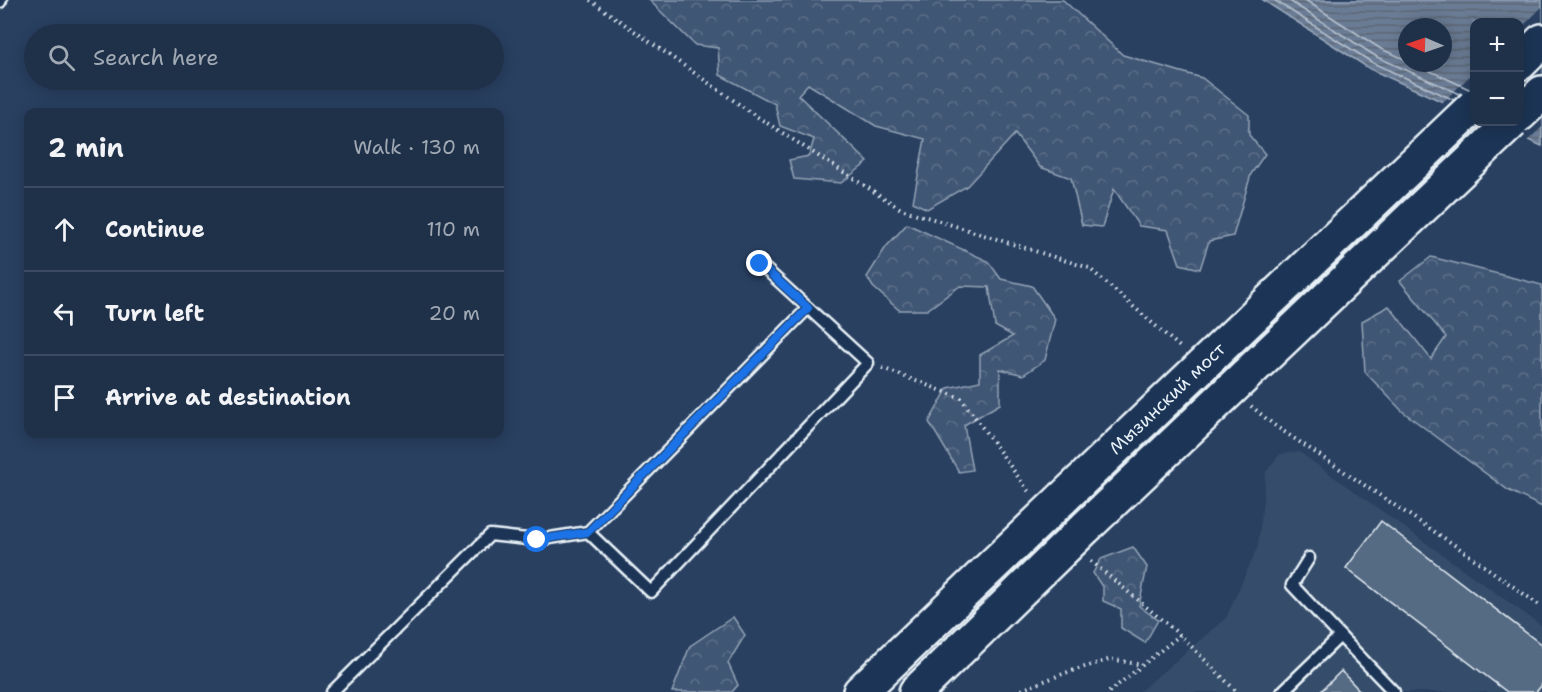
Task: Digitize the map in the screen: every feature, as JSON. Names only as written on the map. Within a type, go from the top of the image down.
[{"type":"main road","points":[[1524,59],[1542,41]]},
{"type":"main road","points":[[1524,110],[1542,93]]},
{"type":"main road","name":"Мызинский мост","points":[[860,692],[1470,110]]},
{"type":"main road","name":"Мызинский мост","points":[[916,692],[1508,126]]},
{"type":"lane","points":[[588,532],[651,592],[868,363],[760,264]]},
{"type":"lane","points":[[332,692],[490,535],[537,540],[588,532],[808,308]]},
{"type":"lane","points":[[1309,558],[1292,585],[1394,692]]},
{"type":"lane","points":[[1282,692],[1340,636]]},
{"type":"path","points":[[590,0],[753,114],[900,209],[1089,268],[1183,350]]},
{"type":"path","points":[[868,363],[961,398],[1029,492]]},
{"type":"path","points":[[1246,402],[1274,425],[1459,548],[1542,607]]},
{"type":"path","points":[[1091,561],[1180,635],[1237,692]]},
{"type":"path","points":[[1109,692],[1180,635]]},
{"type":"path","points":[[1016,692],[1065,673],[1111,659],[1142,665]]},
{"type":"shaded area","points":[[1299,452],[1542,626],[1542,692],[1139,692],[1226,618],[1258,546],[1266,472],[1280,454]]},
{"type":"green space","points":[[649,0],[1063,0],[1123,55],[1202,78],[1249,115],[1249,135],[1265,154],[1251,174],[1233,236],[1209,241],[1200,269],[1180,264],[1168,230],[1139,226],[1114,189],[1102,227],[1082,225],[1071,178],[1040,167],[1015,134],[967,186],[927,209],[913,202],[925,139],[876,126],[808,84],[798,95],[868,162],[841,183],[794,179],[789,160],[809,156],[814,139],[780,126],[775,104],[720,75],[718,48],[695,45]]},
{"type":"green space","points":[[907,224],[988,261],[1001,279],[1032,286],[1055,319],[1045,360],[1023,375],[1000,369],[1000,404],[964,425],[972,470],[959,472],[929,422],[948,388],[980,381],[980,355],[1013,336],[995,326],[989,287],[960,286],[927,310],[899,310],[873,287],[867,277],[886,247]]},
{"type":"green space","points":[[1431,257],[1542,285],[1542,507],[1508,490],[1402,411],[1365,372],[1362,321],[1389,306],[1431,359],[1446,337],[1400,281]]},
{"type":"green space","points":[[1133,547],[1147,567],[1139,606],[1158,620],[1145,643],[1121,628],[1121,609],[1103,601],[1103,588],[1093,573],[1101,559]]},
{"type":"green space","points":[[733,617],[745,635],[728,663],[738,685],[732,692],[672,692],[690,646]]},
{"type":"water","points":[[1263,0],[1542,0],[1542,146],[1496,126],[1524,126],[1524,18],[1470,18],[1470,114],[1370,69]]},
{"type":"pier","points":[[1542,7],[1542,127],[1526,142],[1490,126],[1524,126],[1524,25]]},
{"type":"pier","points":[[1470,76],[1470,117],[1441,104]]},
{"type":"building","points":[[1381,521],[1542,645],[1542,685],[1536,692],[1507,692],[1346,568]]},
{"type":"building","points":[[1341,671],[1361,692],[1320,692]]},
{"type":"route","points":[[537,540],[588,532],[808,308],[760,264]]}]
